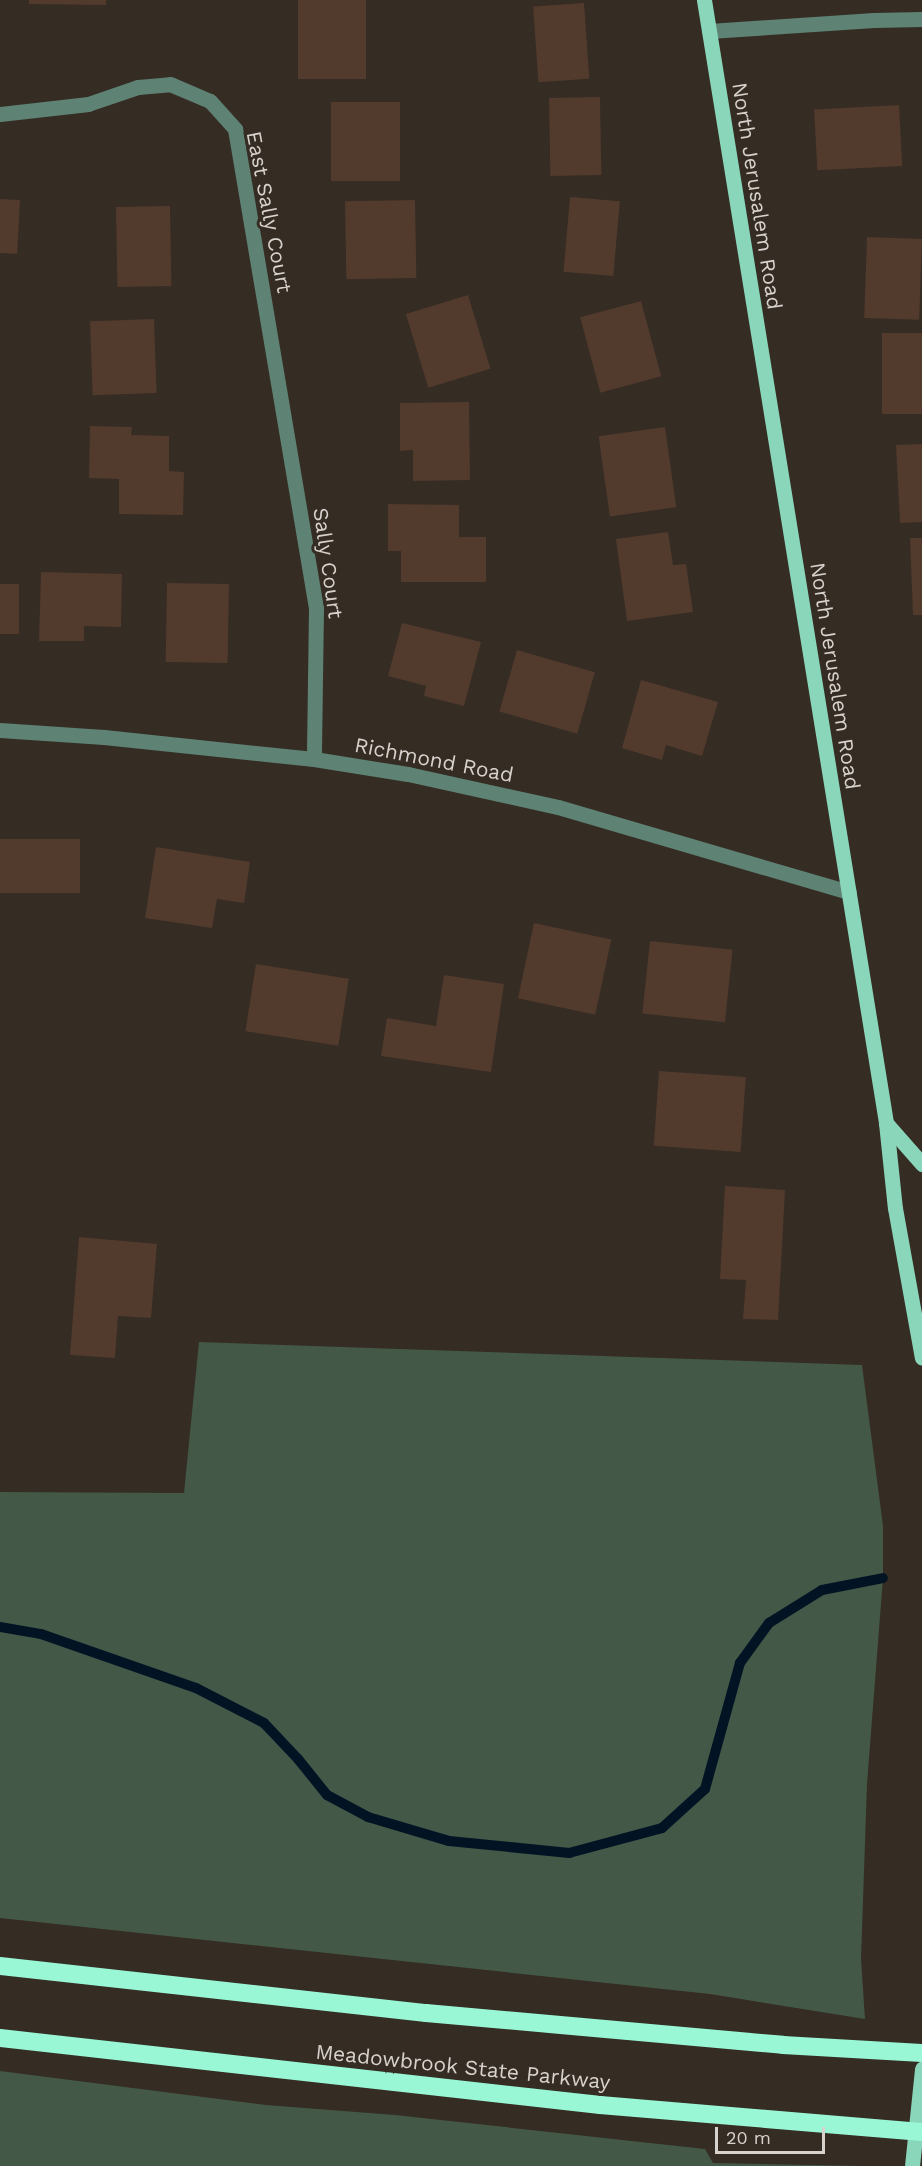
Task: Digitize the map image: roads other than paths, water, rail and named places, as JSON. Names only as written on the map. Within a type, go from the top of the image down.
[{"type":"highway","points":[[0,1966],[426,2013],[783,2045],[922,2053]]},
{"type":"highway","name":"Meadowbrook State Parkway","points":[[0,2038],[600,2105],[922,2132]]},
{"type":"main road","name":"North Jerusalem Road","points":[[704,0],[886,1123],[895,1208],[922,1358]]},
{"type":"main road","points":[[886,1123],[922,1164]]},
{"type":"main road","points":[[912,2166],[922,2069]]},
{"type":"street","points":[[709,31],[874,20],[922,20]]},
{"type":"street","name":"East Sally Court","points":[[0,114],[88,104],[138,87],[170,84],[210,101],[235,129],[278,375]]},
{"type":"street","name":"Sally Court","points":[[278,375],[316,608],[314,759]]},
{"type":"street","name":"Richmond Road","points":[[0,730],[104,737],[314,759],[408,774],[558,807],[849,892]]},
{"type":"waterway","points":[[0,1627],[41,1634],[196,1688],[264,1723],[298,1759],[327,1795],[368,1817],[449,1841],[569,1853],[662,1828],[705,1789],[740,1663],[769,1623],[822,1590],[883,1578]]}]
